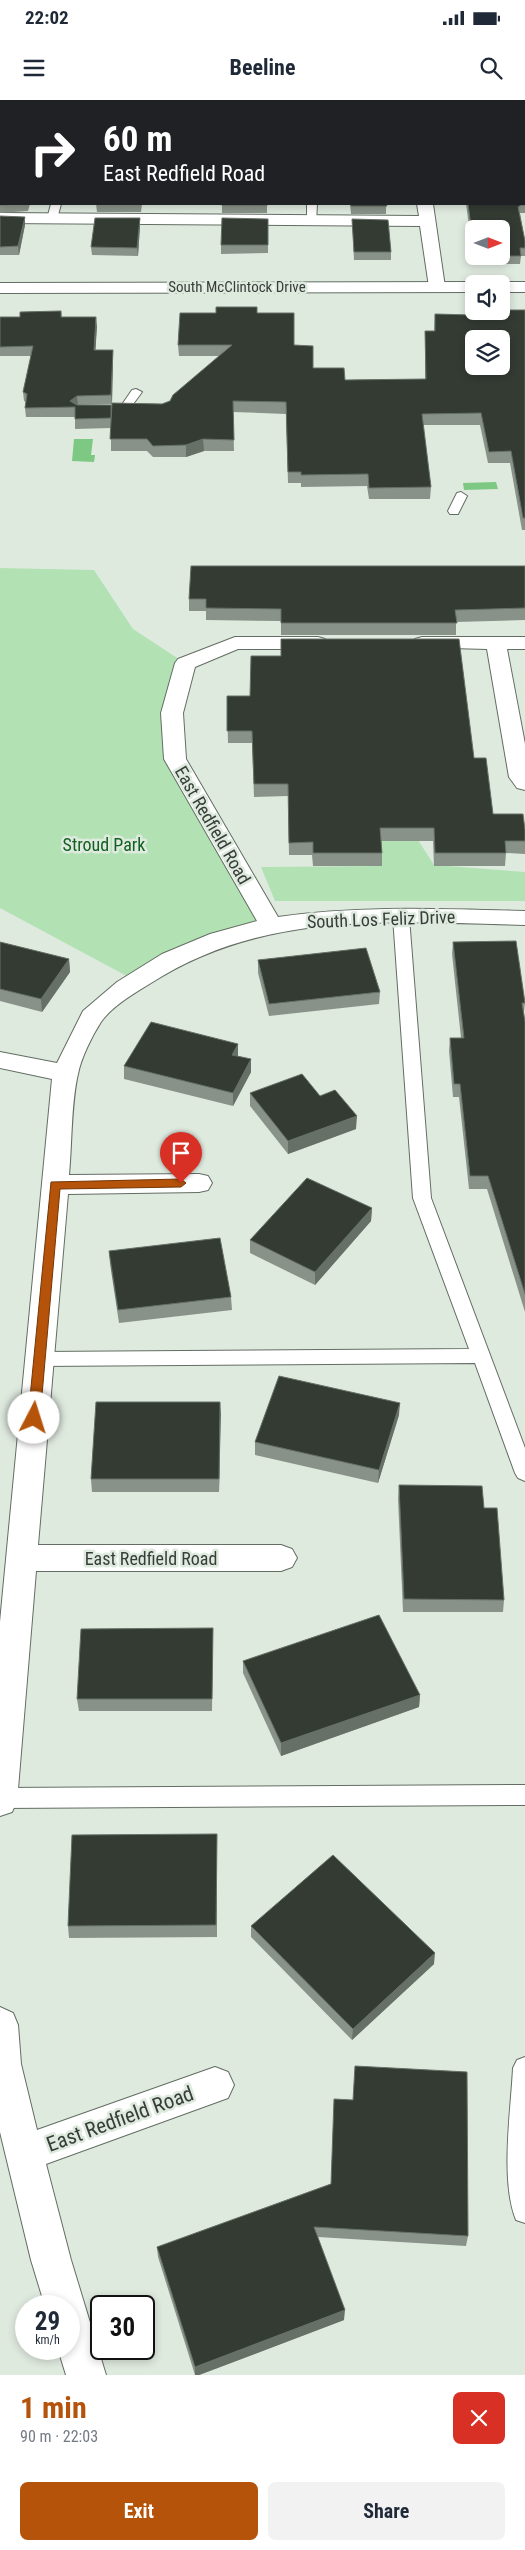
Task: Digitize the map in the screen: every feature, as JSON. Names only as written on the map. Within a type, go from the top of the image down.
[{"type":"street","points":[[181,220],[182,205]]},
{"type":"street","points":[[425,205],[437,287]]},
{"type":"street","points":[[0,218],[54,211],[181,220],[428,221]]},
{"type":"street","name":"South McClintock Drive","points":[[0,288],[465,287]]},
{"type":"street","points":[[510,287],[525,287]]},
{"type":"street","name":"East Redfield Road","points":[[270,924],[175,759],[172,713],[185,663],[234,643],[341,643]]},
{"type":"street","points":[[399,643],[525,643]]},
{"type":"street","points":[[496,643],[520,777],[525,783]]},
{"type":"street","name":"South Los Feliz Drive","points":[[65,1072],[95,1012],[152,968],[210,941],[270,924],[355,916],[525,918]]},
{"type":"street","points":[[0,1060],[65,1072],[40,1359],[20,1558],[0,1799]]},
{"type":"street","points":[[55,1185],[199,1183]]},
{"type":"street","name":"East Redfield Road","points":[[20,1558],[281,1558]]},
{"type":"street","name":"East Redfield Road","points":[[0,2025],[2,2064],[51,2260],[62,2295]]},
{"type":"street","name":"East Redfield Road","points":[[25,2153],[215,2085]]},
{"type":"street","points":[[80,2355],[86,2375]]},
{"type":"lane","points":[[312,205],[312,221]]},
{"type":"lane","points":[[124,409],[136,392]]},
{"type":"lane","points":[[96,410],[141,409]]},
{"type":"lane","points":[[454,511],[461,496]]},
{"type":"lane","points":[[401,916],[422,1198],[525,1473]]},
{"type":"lane","points":[[40,1359],[481,1356]]},
{"type":"lane","points":[[0,1799],[525,1795]]},
{"type":"lane","points":[[525,2068],[520,2162],[525,2211]]},
{"type":"green space","name":"Stroud Park","points":[[0,568],[94,570],[133,629],[185,663],[175,759],[270,924],[136,981],[0,908]]},
{"type":"green space","points":[[383,785],[434,865],[525,872],[525,901],[275,901],[261,867],[382,866],[369,787]]},
{"type":"shaded area","points":[[74,439],[93,439],[91,455],[95,455],[94,462],[72,461]]},
{"type":"shaded area","points":[[496,482],[498,489],[464,490],[463,483]]},
{"type":"building","points":[[386,205],[387,206],[351,206]]},
{"type":"building","points":[[468,205],[521,205],[518,207],[525,248],[520,248],[521,256],[510,256],[510,220],[470,220]]},
{"type":"building","points":[[0,216],[25,217],[18,246],[0,247]]},
{"type":"building","points":[[95,218],[140,218],[137,248],[91,247]]},
{"type":"building","points":[[222,218],[268,219],[268,245],[221,245]]},
{"type":"building","points":[[352,219],[388,220],[391,252],[354,252]]},
{"type":"building","points":[[216,307],[257,307],[257,313],[294,313],[294,345],[313,346],[313,368],[344,368],[345,380],[426,379],[425,331],[435,331],[435,314],[465,315],[465,320],[510,320],[510,310],[525,310],[525,518],[523,518],[511,451],[489,452],[481,413],[422,414],[431,487],[369,488],[368,474],[301,475],[301,472],[288,472],[286,402],[233,401],[234,440],[203,439],[186,445],[153,446],[147,439],[110,439],[112,403],[162,404],[170,401],[173,395],[232,345],[178,345],[180,313],[216,313]]},
{"type":"building","points":[[61,311],[61,317],[96,317],[94,350],[113,350],[111,395],[77,396],[70,401],[77,405],[111,405],[111,418],[75,419],[75,407],[25,408],[27,394],[23,392],[33,346],[0,347],[0,317],[20,317],[20,312]]},
{"type":"building","points":[[191,566],[525,566],[525,608],[455,610],[457,623],[281,623],[281,609],[206,608],[206,599],[189,599]]},
{"type":"building","points":[[281,639],[459,639],[474,758],[486,758],[493,814],[523,814],[525,841],[505,841],[506,853],[435,853],[434,828],[380,828],[382,853],[313,853],[313,842],[289,843],[288,784],[254,784],[252,731],[227,731],[227,696],[250,696],[251,656],[281,656]]},
{"type":"building","points":[[516,941],[525,1003],[522,1003],[525,1022],[525,1294],[488,1176],[470,1176],[460,1084],[454,1084],[450,1038],[464,1038],[453,942]]},
{"type":"building","points":[[0,942],[69,959],[41,999],[0,989]]},
{"type":"building","points":[[366,948],[380,992],[269,1004],[258,960]]},
{"type":"building","points":[[151,1022],[238,1044],[232,1055],[251,1059],[233,1093],[124,1066]]},
{"type":"building","points":[[302,1074],[320,1096],[335,1090],[357,1116],[288,1141],[250,1093]]},
{"type":"building","points":[[307,1178],[372,1208],[315,1272],[250,1240]]},
{"type":"building","points":[[220,1238],[231,1297],[118,1310],[109,1251]]},
{"type":"building","points":[[279,1376],[400,1403],[379,1470],[255,1442]]},
{"type":"building","points":[[96,1402],[220,1402],[219,1479],[91,1479]]},
{"type":"building","points":[[399,1485],[482,1486],[484,1508],[497,1508],[504,1600],[404,1599]]},
{"type":"building","points":[[379,1615],[420,1695],[281,1743],[243,1661]]},
{"type":"building","points":[[213,1628],[212,1699],[77,1699],[81,1629]]},
{"type":"building","points":[[217,1834],[216,1925],[68,1926],[72,1835]]},
{"type":"building","points":[[333,1855],[435,1953],[353,2029],[251,1926]]},
{"type":"building","points":[[355,2066],[467,2072],[468,2236],[314,2227],[345,2310],[195,2367],[157,2247],[331,2184],[334,2099],[353,2100]]},
{"type":"route","points":[[34,1418],[55,1185],[181,1183]]}]
